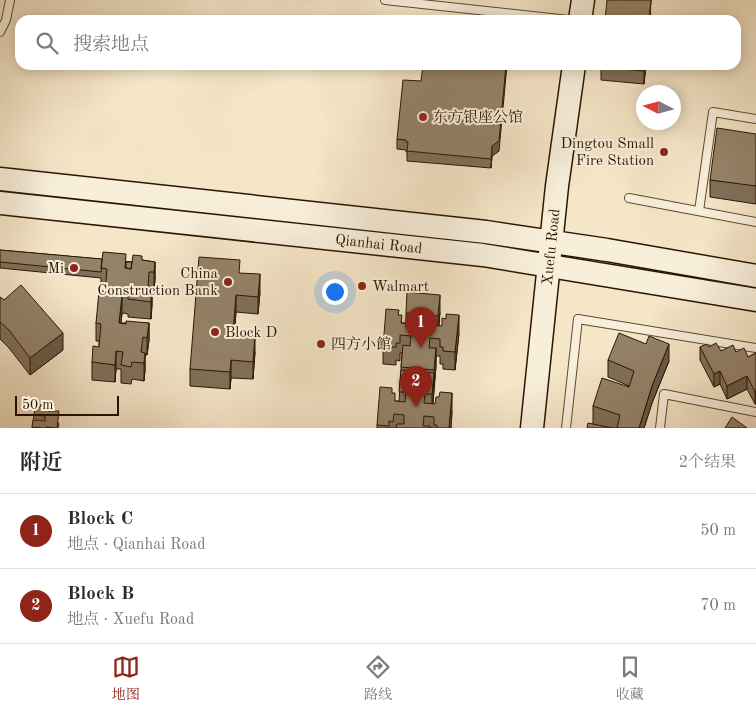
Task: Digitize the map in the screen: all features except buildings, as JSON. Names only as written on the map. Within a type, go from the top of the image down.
[{"type":"main road","points":[[568,15],[569,0]]},
{"type":"main road","points":[[580,15],[582,0]]},
{"type":"main road","name":"Xuefu Road","points":[[545,241],[545,182],[559,70]]},
{"type":"main road","name":"Xuefu Road","points":[[532,428],[545,241],[573,70]]},
{"type":"main road","name":"Qianhai Road","points":[[0,179],[476,231],[756,276]]},
{"type":"main road","name":"Qianhai Road","points":[[0,203],[483,255],[756,300]]},
{"type":"main road","name":"Xuefu Road","points":[[521,428],[543,264]]},
{"type":"lane","points":[[0,32],[6,20],[10,0]]},
{"type":"lane","points":[[385,0],[522,15]]},
{"type":"lane","points":[[699,211],[713,112],[756,119]]},
{"type":"lane","points":[[629,198],[756,222]]},
{"type":"lane","points":[[566,428],[578,319],[756,348]]},
{"type":"lane","points":[[660,428],[664,394],[756,412]]},
{"type":"place","name":"东方银座公馆","points":[[423,117]]},
{"type":"place","name":"Dingtou Small Fire Station","points":[[664,152]]},
{"type":"place","name":"Mi","points":[[74,268]]},
{"type":"place","name":"China Construction Bank","points":[[228,282]]},
{"type":"place","name":"Walmart","points":[[362,286]]},
{"type":"place","name":"Block D","points":[[215,332]]},
{"type":"place","name":"四方小館","points":[[321,344]]},
{"type":"place","name":"Block C","points":[[421,348]]},
{"type":"place","name":"Block B","points":[[416,407]]}]
